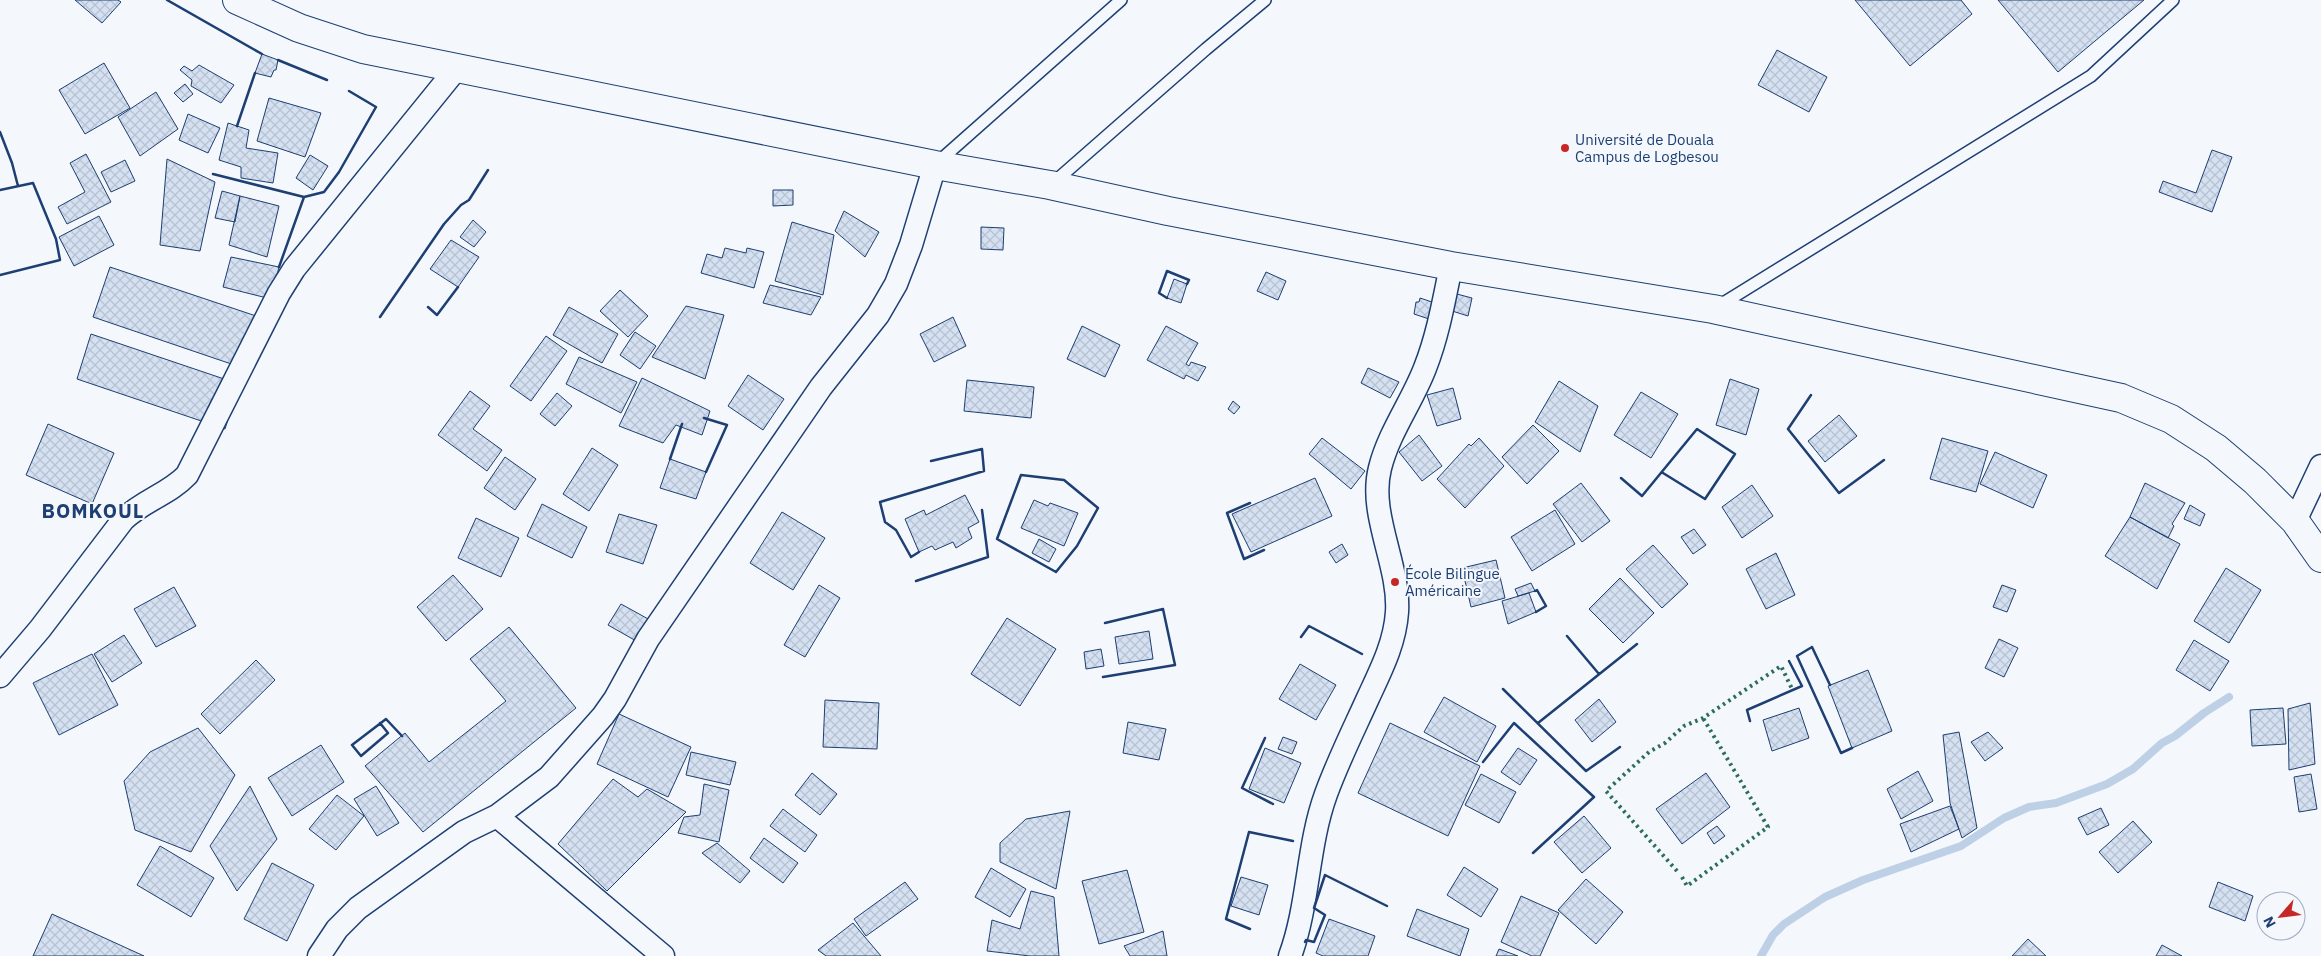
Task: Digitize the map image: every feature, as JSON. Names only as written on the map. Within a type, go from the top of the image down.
[{"type":"main road","points":[[237,0],[298,28],[363,50],[1451,266],[1714,309],[2121,398],[2170,419],[2216,448],[2255,481],[2295,521],[2321,558]]},
{"type":"street","points":[[0,676],[40,629],[123,520],[137,507],[173,487],[188,475],[279,292],[294,268],[457,68]]},
{"type":"street","points":[[319,956],[336,929],[380,890],[464,832],[497,816],[549,777],[603,716],[615,699],[648,639],[821,387],[878,315],[900,277],[935,165]]},
{"type":"street","points":[[1290,956],[1316,827],[1326,794],[1392,643],[1397,612],[1396,590],[1378,501],[1377,481],[1380,466],[1399,420],[1425,369],[1433,344],[1451,266]]},
{"type":"street","points":[[2295,521],[2321,466]]},
{"type":"street","points":[[497,816],[663,956]]},
{"type":"lane","points":[[935,165],[1121,0]]},
{"type":"lane","points":[[1050,185],[1265,0]]},
{"type":"lane","points":[[1714,309],[2091,76],[2173,0]]},
{"type":"building","points":[[75,0],[118,0],[121,2],[102,23]]},
{"type":"building","points":[[1855,0],[1961,0],[1972,14],[1910,66]]},
{"type":"building","points":[[1998,0],[2144,0],[2058,72]]},
{"type":"building","points":[[1777,50],[1827,77],[1809,112],[1758,85]]},
{"type":"building","points":[[262,54],[278,60],[276,70],[274,70],[271,77],[255,73]]},
{"type":"building","points":[[104,63],[130,108],[85,134],[59,90]]},
{"type":"building","points":[[199,65],[234,85],[221,103],[191,86],[192,80],[180,70],[184,66],[192,71]]},
{"type":"building","points":[[185,84],[193,94],[183,102],[174,93]]},
{"type":"building","points":[[156,92],[178,129],[140,156],[118,117]]},
{"type":"building","points":[[269,98],[321,113],[305,157],[257,141]]},
{"type":"building","points":[[188,114],[220,128],[208,153],[179,140]]},
{"type":"building","points":[[228,123],[249,130],[246,148],[278,153],[273,183],[241,178],[241,167],[219,160]]},
{"type":"building","points":[[2212,150],[2232,157],[2212,212],[2159,192],[2163,181],[2196,193]]},
{"type":"building","points":[[86,154],[111,202],[67,224],[58,207],[85,192],[70,163]]},
{"type":"building","points":[[310,155],[328,166],[313,190],[296,178]]},
{"type":"building","points":[[167,159],[215,182],[200,251],[160,245]]},
{"type":"building","points":[[125,160],[135,181],[111,192],[101,172]]},
{"type":"building","points":[[773,190],[793,190],[793,205],[773,206]]},
{"type":"building","points":[[222,191],[240,196],[235,222],[215,218]]},
{"type":"building","points":[[240,196],[279,206],[267,257],[229,245]]},
{"type":"building","points":[[844,211],[879,232],[865,257],[835,231]]},
{"type":"building","points":[[99,216],[114,245],[74,266],[59,237]]},
{"type":"building","points":[[473,220],[486,232],[474,247],[460,237]]},
{"type":"building","points":[[792,222],[834,235],[823,295],[775,281]]},
{"type":"building","points":[[981,227],[1004,228],[1003,250],[981,249]]},
{"type":"building","points":[[451,240],[479,257],[458,287],[430,269]]},
{"type":"building","points":[[725,248],[746,253],[747,248],[764,252],[754,288],[701,273],[707,254],[722,258]]},
{"type":"building","points":[[231,257],[279,267],[271,299],[223,287]]},
{"type":"building","points":[[110,267],[265,319],[249,370],[93,317]]},
{"type":"building","points":[[1266,272],[1286,281],[1278,300],[1257,291]]},
{"type":"building","points":[[1174,279],[1187,284],[1181,303],[1167,298]]},
{"type":"building","points":[[770,285],[821,297],[811,315],[763,303]]},
{"type":"building","points":[[620,290],[648,316],[628,337],[600,311]]},
{"type":"building","points":[[1453,293],[1472,298],[1468,316],[1449,310]]},
{"type":"building","points":[[1420,298],[1432,302],[1429,319],[1414,314],[1416,302],[1419,302]]},
{"type":"building","points":[[686,306],[724,315],[705,379],[652,357]]},
{"type":"building","points":[[569,307],[618,334],[602,363],[553,335]]},
{"type":"building","points":[[953,317],[966,346],[934,362],[920,334]]},
{"type":"building","points":[[1082,326],[1120,345],[1105,377],[1067,359]]},
{"type":"building","points":[[1166,326],[1198,343],[1186,364],[1189,366],[1191,362],[1206,367],[1198,381],[1186,375],[1184,379],[1147,360]]},
{"type":"building","points":[[635,332],[656,346],[640,369],[620,355]]},
{"type":"building","points":[[91,334],[239,384],[225,429],[77,379]]},
{"type":"building","points":[[546,336],[567,351],[531,401],[510,386]]},
{"type":"building","points":[[579,357],[637,382],[621,413],[566,384]]},
{"type":"building","points":[[1368,368],[1399,382],[1390,398],[1361,383]]},
{"type":"building","points":[[748,375],[784,399],[763,430],[728,406]]},
{"type":"building","points":[[642,378],[710,411],[702,435],[676,425],[663,443],[619,426]]},
{"type":"building","points":[[1730,379],[1759,389],[1746,435],[1716,425]]},
{"type":"building","points":[[967,380],[1034,387],[1031,418],[964,411]]},
{"type":"building","points":[[1559,381],[1598,406],[1580,452],[1535,422]]},
{"type":"building","points":[[1453,388],[1461,419],[1437,426],[1427,395]]},
{"type":"building","points":[[470,391],[490,406],[473,429],[502,450],[487,471],[438,435]]},
{"type":"building","points":[[1641,392],[1678,414],[1651,458],[1614,435]]},
{"type":"building","points":[[557,393],[572,406],[555,426],[540,414]]},
{"type":"building","points":[[1233,401],[1240,407],[1234,414],[1228,409]]},
{"type":"building","points":[[1839,415],[1857,436],[1825,462],[1808,441]]},
{"type":"building","points":[[48,424],[114,453],[92,504],[26,475]]},
{"type":"building","points":[[1533,425],[1559,451],[1527,484],[1502,457]]},
{"type":"building","points":[[1419,435],[1442,466],[1422,481],[1399,452]]},
{"type":"building","points":[[1322,438],[1365,471],[1351,489],[1309,454]]},
{"type":"building","points":[[1479,438],[1504,466],[1465,508],[1437,479],[1469,444],[1471,446]]},
{"type":"building","points":[[1942,438],[1988,451],[1976,492],[1930,479]]},
{"type":"building","points":[[592,448],[618,465],[589,511],[563,494]]},
{"type":"building","points":[[1995,452],[2047,475],[2033,508],[1980,484]]},
{"type":"building","points":[[505,457],[536,479],[515,510],[484,488]]},
{"type":"building","points":[[670,459],[706,472],[696,499],[660,488]]},
{"type":"building","points":[[1315,478],[1332,516],[1251,552],[1232,514]]},
{"type":"building","points":[[1581,483],[1610,521],[1582,542],[1553,504]]},
{"type":"building","points":[[2145,483],[2185,503],[2172,524],[2174,526],[2168,538],[2130,517]]},
{"type":"building","points":[[1752,485],[1773,516],[1742,538],[1722,507]]},
{"type":"building","points":[[965,495],[979,522],[968,528],[972,538],[956,548],[953,542],[935,550],[932,546],[919,552],[905,519],[924,510],[926,515]]},
{"type":"building","points":[[1034,500],[1048,506],[1050,503],[1078,513],[1064,546],[1021,528]]},
{"type":"building","points":[[542,504],[587,527],[572,558],[527,536]]},
{"type":"building","points":[[2190,505],[2205,514],[2200,526],[2184,519]]},
{"type":"building","points":[[1555,510],[1575,544],[1532,571],[1511,537]]},
{"type":"building","points":[[782,512],[825,538],[793,590],[750,563]]},
{"type":"building","points":[[619,514],[657,525],[643,564],[606,552]]},
{"type":"building","points":[[2130,517],[2180,544],[2157,589],[2105,556]]},
{"type":"building","points":[[476,518],[519,538],[501,577],[458,558]]},
{"type":"building","points":[[1694,529],[1706,545],[1693,554],[1681,537]]},
{"type":"building","points":[[1039,539],[1056,549],[1049,562],[1032,553]]},
{"type":"building","points":[[1342,544],[1348,555],[1336,563],[1329,552]]},
{"type":"building","points":[[1653,545],[1688,584],[1662,608],[1626,569]]},
{"type":"building","points":[[1776,553],[1795,595],[1766,609],[1746,569]]},
{"type":"building","points":[[1496,560],[1505,598],[1471,607],[1462,568]]},
{"type":"building","points":[[2226,568],[2261,590],[2229,643],[2194,621]]},
{"type":"building","points":[[453,575],[483,609],[446,641],[417,607]]},
{"type":"building","points":[[1620,578],[1654,613],[1623,643],[1589,609]]},
{"type":"building","points":[[1531,583],[1535,591],[1518,596],[1515,589]]},
{"type":"building","points":[[819,585],[840,598],[805,657],[784,645]]},
{"type":"building","points":[[2002,585],[2016,590],[2007,612],[1993,607]]},
{"type":"building","points":[[174,587],[196,626],[156,647],[134,609]]},
{"type":"building","points":[[1529,593],[1536,612],[1508,624],[1502,601]]},
{"type":"building","points":[[621,604],[650,620],[638,642],[608,625]]},
{"type":"building","points":[[1007,618],[1056,649],[1020,706],[971,674]]},
{"type":"building","points":[[509,627],[576,708],[423,832],[365,766],[405,733],[429,762],[506,701],[470,659]]},
{"type":"building","points":[[1149,631],[1153,659],[1119,664],[1115,637]]},
{"type":"building","points":[[124,635],[142,663],[112,682],[94,654]]},
{"type":"building","points":[[1999,639],[2018,648],[2004,677],[1985,668]]},
{"type":"building","points":[[2194,640],[2229,661],[2210,691],[2176,670]]},
{"type":"building","points":[[1101,649],[1104,666],[1086,669],[1084,652]]},
{"type":"building","points":[[92,654],[118,705],[59,735],[33,683]]},
{"type":"building","points":[[256,660],[275,680],[220,734],[201,714]]},
{"type":"building","points":[[1300,664],[1336,685],[1316,720],[1279,699]]},
{"type":"building","points":[[1868,670],[1892,731],[1852,748],[1828,686]]},
{"type":"building","points":[[1444,697],[1496,726],[1477,762],[1424,732]]},
{"type":"building","points":[[1599,699],[1616,722],[1592,742],[1575,720]]},
{"type":"building","points":[[825,700],[879,703],[877,749],[823,747]]},
{"type":"building","points":[[2310,703],[2315,764],[2289,770],[2288,709]]},
{"type":"building","points":[[1799,708],[1809,738],[1772,751],[1763,720]]},
{"type":"building","points":[[2283,708],[2286,744],[2252,746],[2250,710]]},
{"type":"building","points":[[619,714],[691,747],[668,797],[597,764]]},
{"type":"building","points":[[1128,722],[1166,729],[1159,760],[1123,753]]},
{"type":"building","points":[[1390,723],[1480,766],[1448,836],[1358,793]]},
{"type":"building","points":[[198,728],[235,775],[191,852],[135,830],[124,781],[150,752]]},
{"type":"building","points":[[1959,732],[1977,828],[1962,838],[1950,803],[1943,735]]},
{"type":"building","points":[[1988,732],[2003,748],[1985,761],[1971,742]]},
{"type":"building","points":[[1283,737],[1297,742],[1292,754],[1278,749]]},
{"type":"building","points":[[321,745],[344,782],[292,816],[268,778]]},
{"type":"building","points":[[1265,748],[1301,763],[1284,803],[1249,789]]},
{"type":"building","points":[[1518,748],[1537,760],[1520,785],[1501,772]]},
{"type":"building","points":[[691,752],[736,762],[730,785],[686,775]]},
{"type":"building","points":[[1918,771],[1933,801],[1901,819],[1887,789]]},
{"type":"building","points":[[812,773],[837,794],[820,815],[795,795]]},
{"type":"building","points":[[1706,773],[1730,807],[1682,844],[1656,809]]},
{"type":"building","points":[[1481,774],[1516,792],[1499,823],[1465,805]]},
{"type":"building","points":[[2311,774],[2317,809],[2299,812],[2294,777]]},
{"type":"building","points":[[613,779],[638,797],[647,789],[686,812],[607,891],[558,844]]},
{"type":"building","points":[[704,784],[729,790],[719,842],[678,833],[684,817],[700,815]]},
{"type":"building","points":[[250,786],[277,839],[237,891],[210,846]]},
{"type":"building","points":[[376,786],[399,823],[377,836],[354,799]]},
{"type":"building","points":[[337,795],[364,816],[336,850],[309,829]]},
{"type":"building","points":[[1950,806],[1959,829],[1911,852],[1900,824]]},
{"type":"building","points":[[2101,808],[2109,825],[2087,835],[2078,818]]},
{"type":"building","points":[[783,809],[817,835],[805,852],[770,826]]},
{"type":"building","points":[[1070,811],[1056,889],[1000,862],[1000,843],[1026,819]]},
{"type":"building","points":[[1584,816],[1611,848],[1582,873],[1554,842]]},
{"type":"building","points":[[2133,821],[2152,842],[2118,873],[2099,852]]},
{"type":"building","points":[[1717,826],[1725,836],[1714,844],[1707,833]]},
{"type":"building","points":[[764,838],[798,863],[783,883],[750,858]]},
{"type":"building","points":[[717,843],[750,871],[740,883],[702,853]]},
{"type":"building","points":[[160,846],[214,878],[191,917],[137,885]]},
{"type":"building","points":[[272,863],[314,885],[287,941],[244,919]]},
{"type":"building","points":[[1464,867],[1498,889],[1481,917],[1447,895]]},
{"type":"building","points":[[991,868],[1026,889],[1010,917],[975,897]]},
{"type":"building","points":[[1127,870],[1144,932],[1099,944],[1082,881]]},
{"type":"building","points":[[1241,877],[1268,885],[1259,915],[1231,906]]},
{"type":"building","points":[[1586,879],[1623,912],[1596,944],[1558,910]]},
{"type":"building","points":[[905,882],[918,899],[866,936],[854,919]]},
{"type":"building","points":[[2218,882],[2253,896],[2245,921],[2209,907]]},
{"type":"building","points":[[1031,891],[1054,897],[1059,956],[1030,956],[987,951],[992,920],[1020,929]]},
{"type":"building","points":[[1521,896],[1559,913],[1540,956],[1532,956],[1501,942]]},
{"type":"building","points":[[1417,909],[1469,929],[1460,956],[1407,936]]},
{"type":"building","points":[[52,914],[144,956],[33,956]]},
{"type":"building","points":[[1329,919],[1375,936],[1368,956],[1323,956],[1316,953]]},
{"type":"building","points":[[853,923],[881,956],[826,956],[818,950]]},
{"type":"building","points":[[1163,931],[1167,956],[1130,956],[1124,946]]},
{"type":"building","points":[[2028,939],[2046,956],[2012,956]]},
{"type":"building","points":[[2162,945],[2182,956],[2156,956]]},
{"type":"building","points":[[1499,949],[1518,956],[1496,956]]},
{"type":"waterway","points":[[1761,956],[1773,935],[1784,924],[1825,897],[1863,880],[1961,846],[2004,818],[2029,807],[2056,803],[2107,784],[2133,769],[2162,743],[2175,736],[2204,713],[2229,697]]},
{"type":"hedge","points":[[1677,871],[1606,791],[1649,752],[1665,743],[1684,726],[1703,718],[1781,666],[1793,691]]},
{"type":"hedge","points":[[1682,877],[1687,886],[1768,827],[1703,718]]},
{"type":"wall","points":[[167,0],[262,54]]},
{"type":"wall","points":[[278,60],[327,80]]},
{"type":"wall","points":[[237,126],[255,73]]},
{"type":"wall","points":[[213,174],[304,197],[324,192],[339,172],[376,107],[349,91]]},
{"type":"wall","points":[[0,132],[12,163],[18,186]]},
{"type":"wall","points":[[380,317],[444,224],[461,205],[469,200],[488,170]]},
{"type":"wall","points":[[0,190],[33,183],[56,239],[60,260],[0,275]]},
{"type":"wall","points":[[279,267],[304,197]]},
{"type":"wall","points":[[1167,298],[1159,293],[1167,271],[1189,280],[1187,284]]},
{"type":"wall","points":[[428,307],[437,315],[458,287]]},
{"type":"wall","points":[[1811,395],[1788,429],[1839,493],[1884,460]]},
{"type":"wall","points":[[704,418],[727,425],[706,472]]},
{"type":"wall","points":[[670,459],[682,424]]},
{"type":"wall","points":[[1621,478],[1642,496],[1697,429],[1735,454],[1705,499],[1663,473]]},
{"type":"wall","points":[[919,552],[911,557],[896,530],[885,522],[880,502],[984,471],[982,449],[931,461]]},
{"type":"wall","points":[[1021,475],[1064,480],[1098,508],[1077,546],[1056,572],[997,539],[1021,475]]},
{"type":"wall","points":[[1250,503],[1227,513],[1244,559],[1264,550]]},
{"type":"wall","points":[[916,581],[988,557],[982,510]]},
{"type":"wall","points":[[1535,591],[1537,590],[1546,606],[1536,612]]},
{"type":"wall","points":[[1103,677],[1175,665],[1163,609],[1105,623]]},
{"type":"wall","points":[[1301,637],[1309,626],[1362,654]]},
{"type":"wall","points":[[1567,636],[1599,674]]},
{"type":"wall","points":[[1538,723],[1637,644]]},
{"type":"wall","points":[[1830,685],[1812,647],[1797,656],[1841,753],[1852,748]]},
{"type":"wall","points":[[1750,721],[1747,710],[1802,686],[1789,661]]},
{"type":"wall","points":[[1503,689],[1586,771],[1620,747]]},
{"type":"wall","points":[[380,723],[388,733],[361,756],[352,745],[386,719],[402,736]]},
{"type":"wall","points":[[1483,762],[1514,723],[1594,797],[1533,853]]},
{"type":"wall","points":[[1265,738],[1242,788],[1273,804]]},
{"type":"wall","points":[[1250,929],[1226,919],[1249,832],[1293,841]]},
{"type":"wall","points":[[1305,942],[1306,940],[1314,942],[1325,915],[1314,908],[1325,875],[1387,906]]},
{"type":"place","name":"Université de Douala Campus de Logbesou","points":[[1565,148]]},
{"type":"place","name":"École Bilingue Américaine","points":[[1395,582]]},
{"type":"district","name":"BOMKOUL","points":[[93,510]]}]
